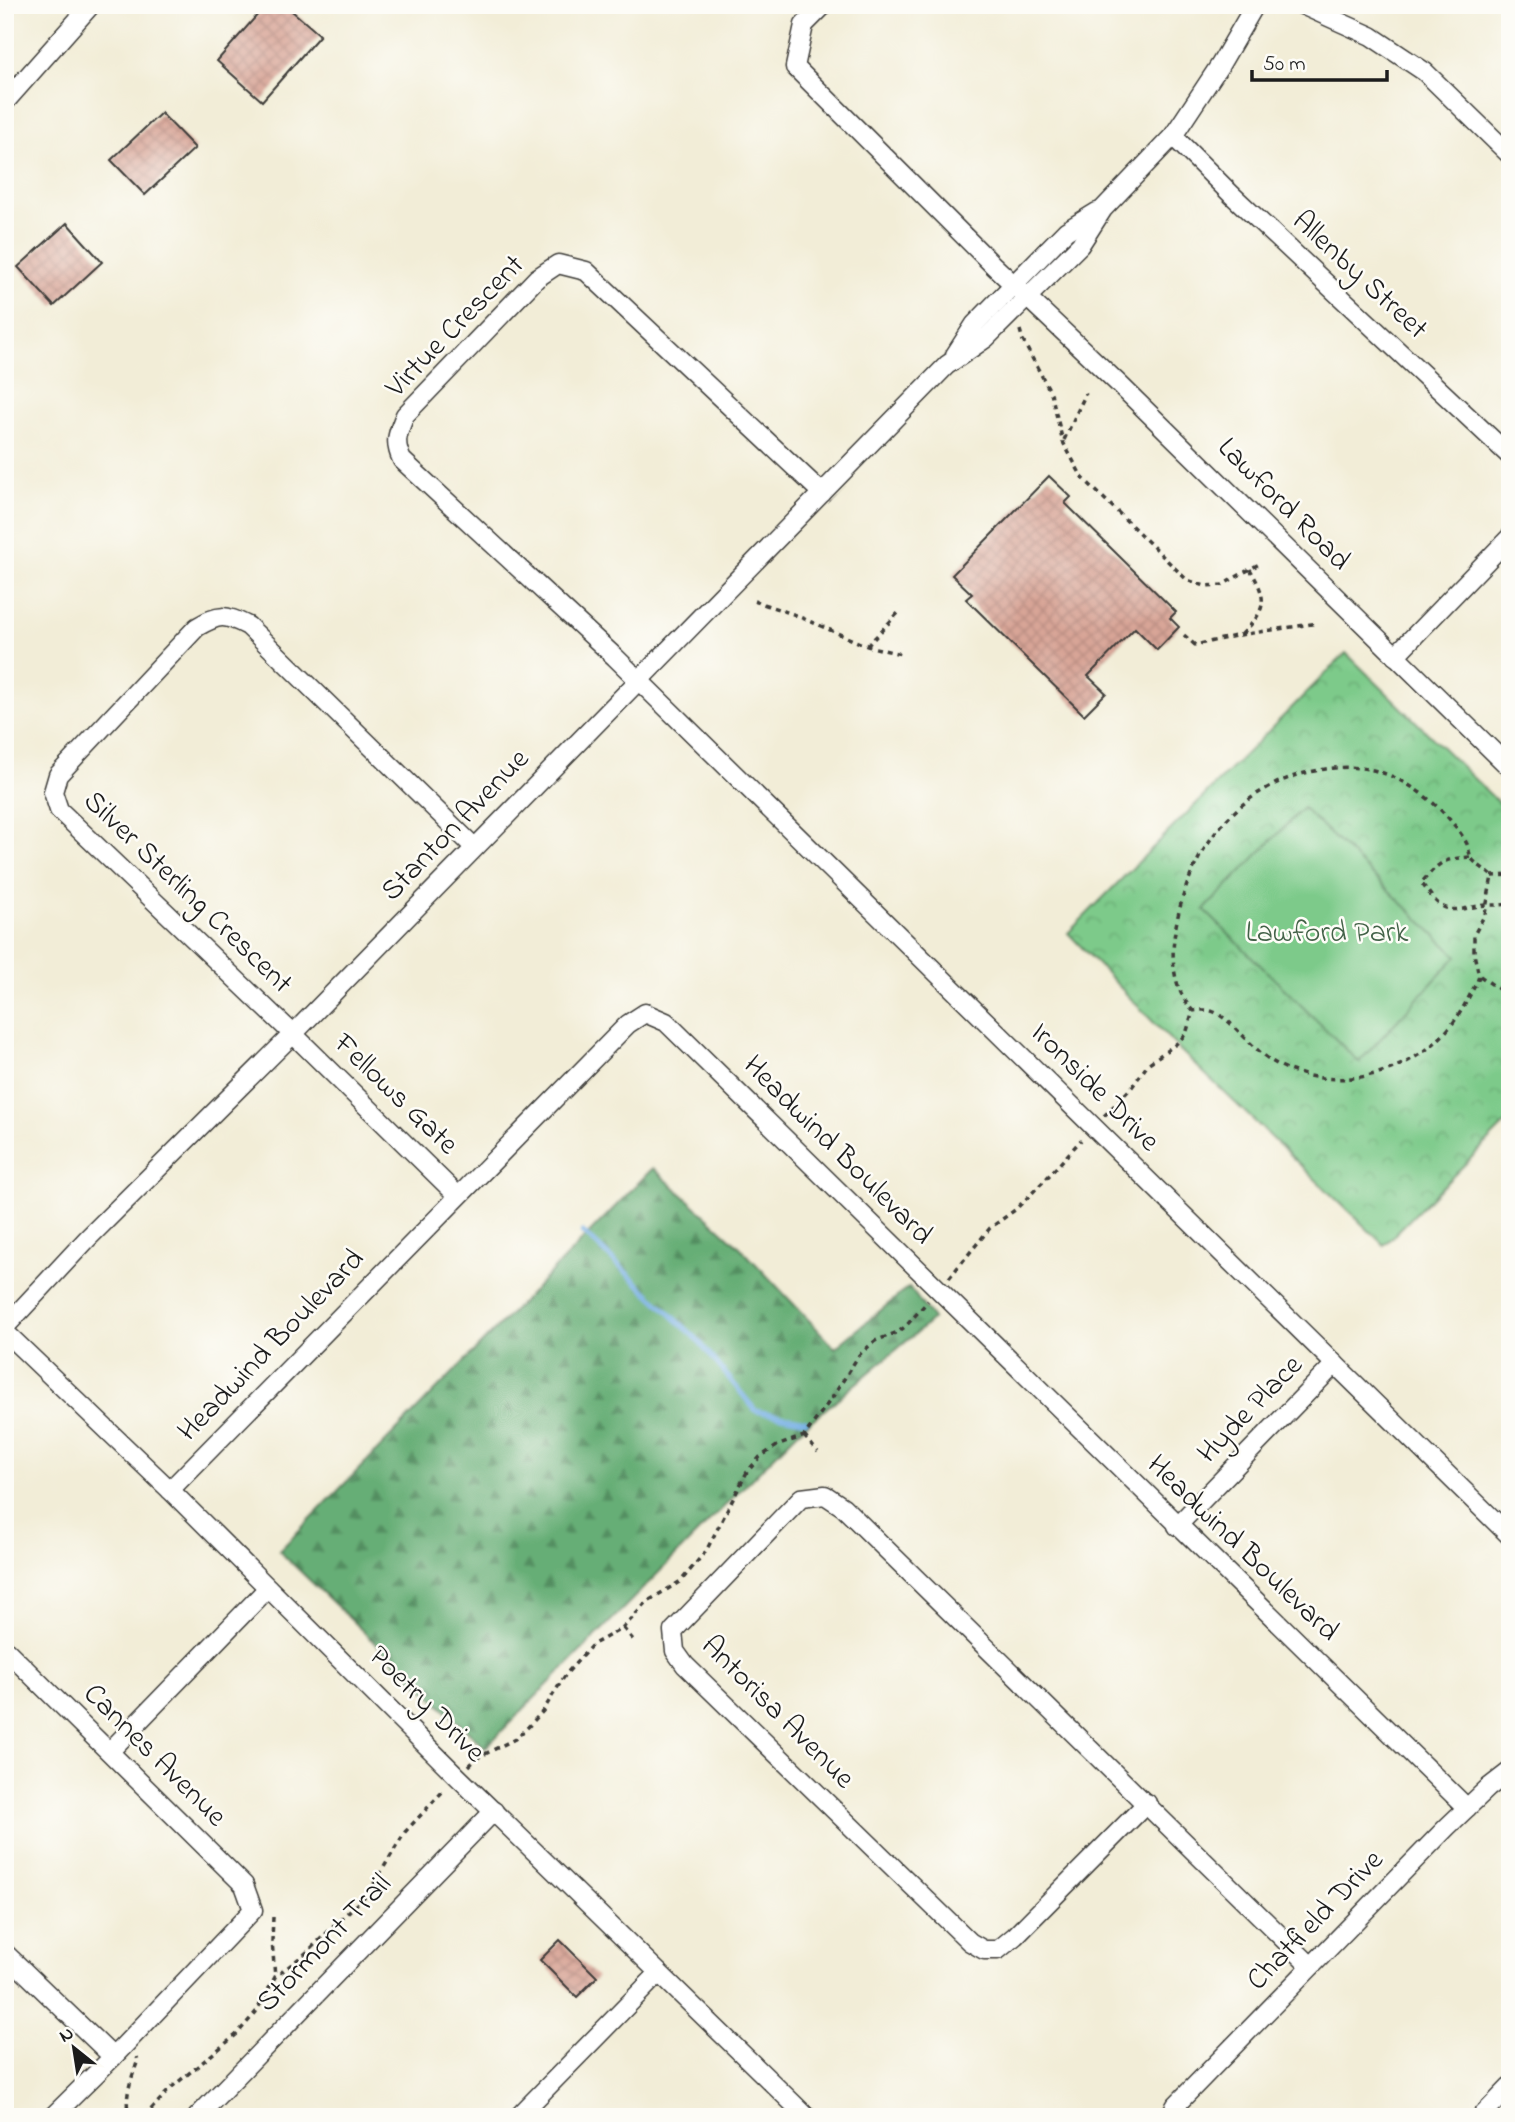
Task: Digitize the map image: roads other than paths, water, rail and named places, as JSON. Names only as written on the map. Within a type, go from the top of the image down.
[{"type":"street","points":[[5,102],[91,5]]},
{"type":"street","name":"Lawford Road","points":[[824,5],[804,25],[795,67],[1014,285],[1120,385],[1510,768]]},
{"type":"street","name":"Stanton Avenue","points":[[947,365],[986,338],[1080,245],[1103,209],[1173,136],[1220,65],[1255,5]]},
{"type":"street","points":[[1302,5],[1371,36],[1425,72],[1510,155]]},
{"type":"street","name":"Allenby Street","points":[[1173,136],[1232,195],[1510,456]]},
{"type":"street","name":"Stanton Avenue","points":[[5,1329],[88,1238],[293,1034],[947,365],[975,324],[1066,231],[1103,209]]},
{"type":"street","name":"Virtue Crescent","points":[[638,680],[402,460],[397,450],[397,437],[405,415],[537,278],[558,264],[586,271],[822,493]]},
{"type":"street","points":[[1395,656],[1510,537]]},
{"type":"street","name":"Silver Sterling Crescent","points":[[293,1034],[59,810],[53,792],[58,775],[197,627],[214,618],[228,615],[248,626],[474,847]]},
{"type":"street","name":"Ironside Drive","points":[[638,680],[1510,1536]]},
{"type":"street","name":"Headwind Boulevard","points":[[170,1490],[628,1024],[645,1013],[666,1022],[1467,1808]]},
{"type":"street","name":"Fellows Gate","points":[[293,1034],[458,1196]]},
{"type":"street","name":"Poetry Drive","points":[[5,1329],[807,2117]]},
{"type":"street","name":"Hyde Place","points":[[1177,1526],[1335,1364]]},
{"type":"street","name":"Antorisa Avenue","points":[[1147,1803],[1015,1936],[998,1951],[984,1950],[970,1942],[685,1665],[675,1651],[673,1631],[801,1498],[825,1495],[843,1507],[1147,1803],[1311,1966]]},
{"type":"street","points":[[110,1751],[268,1588]]},
{"type":"street","name":"Cannes Avenue","points":[[5,1649],[244,1885],[253,1910],[113,2057]]},
{"type":"street","name":"Chatfield Drive","points":[[1169,2117],[1175,2105],[1311,1966],[1467,1808],[1510,1771]]},
{"type":"street","name":"Stormont Trail","points":[[197,2117],[494,1811]]},
{"type":"street","points":[[5,1953],[113,2057],[52,2117]]},
{"type":"street","points":[[518,2117],[659,1973]]},
{"type":"street","points":[[1480,2117],[1510,2087]]},
{"type":"waterway","points":[[583,1232],[697,1339],[756,1411],[806,1421]]},
{"type":"park label","name":"Lawford Park","points":[[1327,934]]}]
